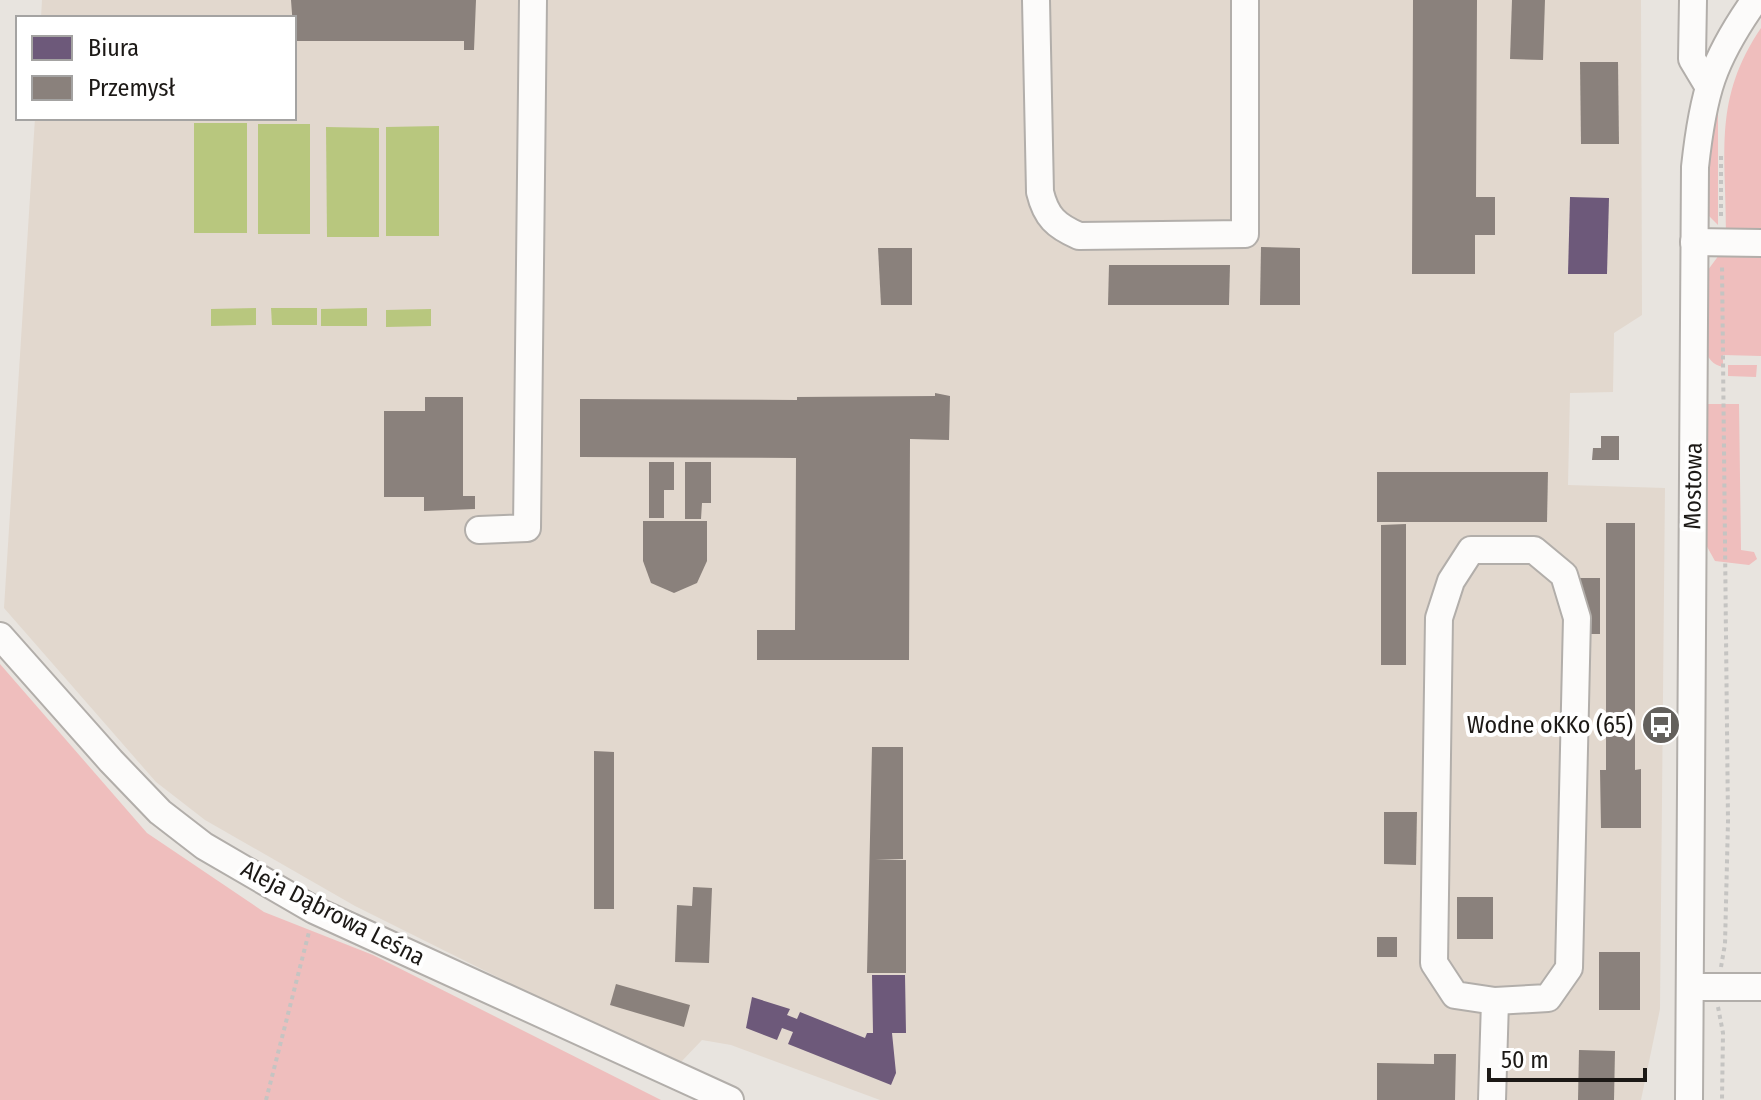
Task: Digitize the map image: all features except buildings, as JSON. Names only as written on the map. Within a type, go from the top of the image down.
[{"type":"street","points":[[479,530],[527,528],[533,0]]},
{"type":"street","points":[[1036,0],[1040,192],[1046,214],[1063,229],[1079,236],[1245,234],[1245,0]]},
{"type":"street","points":[[1693,0],[1692,59],[1707,84]]},
{"type":"street","name":"Mostowa","points":[[1689,1100],[1704,987],[1695,167],[1707,84],[1718,59],[1755,0]]},
{"type":"street","points":[[1694,242],[1761,243]]},
{"type":"street","points":[[1471,550],[1534,550],[1564,575],[1577,618],[1569,968],[1548,998],[1495,1001],[1455,995],[1434,963],[1439,618],[1451,581],[1471,550]]},
{"type":"street","name":"Aleja Dąbrowa Leśna","points":[[0,636],[160,812],[204,846],[314,910],[730,1100]]},
{"type":"street","points":[[1704,987],[1761,987]]},
{"type":"street","points":[[1492,1100],[1495,1001]]},
{"type":"path","points":[[1721,152],[1728,821],[1725,944],[1704,987],[1723,1033],[1722,1100]]},
{"type":"path","points":[[266,1100],[314,910]]},
{"type":"shaded area","points":[[42,0],[1641,0],[1642,315],[1614,333],[1613,392],[1570,393],[1568,485],[1665,488],[1660,1009],[1641,1100],[880,1100],[731,1045],[702,1040],[681,1062],[586,1021],[355,906],[205,820],[156,782],[4,608],[35,120],[296,120],[296,16],[41,16]]},
{"type":"shaded area","points":[[1761,28],[1761,233],[1726,231],[1724,150],[1729,102],[1735,78]]},
{"type":"shaded area","points":[[1718,107],[1718,225],[1707,214],[1707,166]]},
{"type":"shaded area","points":[[194,123],[247,123],[247,233],[194,233]]},
{"type":"shaded area","points":[[258,124],[310,124],[310,234],[258,234]]},
{"type":"shaded area","points":[[439,126],[439,236],[386,236],[386,127]]},
{"type":"shaded area","points":[[326,127],[379,128],[379,237],[327,237]]},
{"type":"shaded area","points":[[1761,251],[1761,356],[1723,355],[1723,367],[1720,366],[1705,351],[1705,274],[1719,255]]},
{"type":"shaded area","points":[[256,308],[256,325],[211,326],[211,309]]},
{"type":"shaded area","points":[[271,308],[317,308],[317,325],[272,325]]},
{"type":"shaded area","points":[[367,308],[367,326],[321,326],[321,309]]},
{"type":"shaded area","points":[[431,309],[431,326],[386,327],[386,310]]},
{"type":"shaded area","points":[[1728,365],[1757,365],[1756,377],[1728,376]]},
{"type":"shaded area","points":[[1708,404],[1739,404],[1741,550],[1754,552],[1757,559],[1749,565],[1715,561],[1705,543]]},
{"type":"shaded area","points":[[0,664],[147,833],[264,912],[373,955],[661,1100],[0,1100]]},
{"type":"place","name":"Wodne oKKo (65)","points":[[1661,725]]}]
